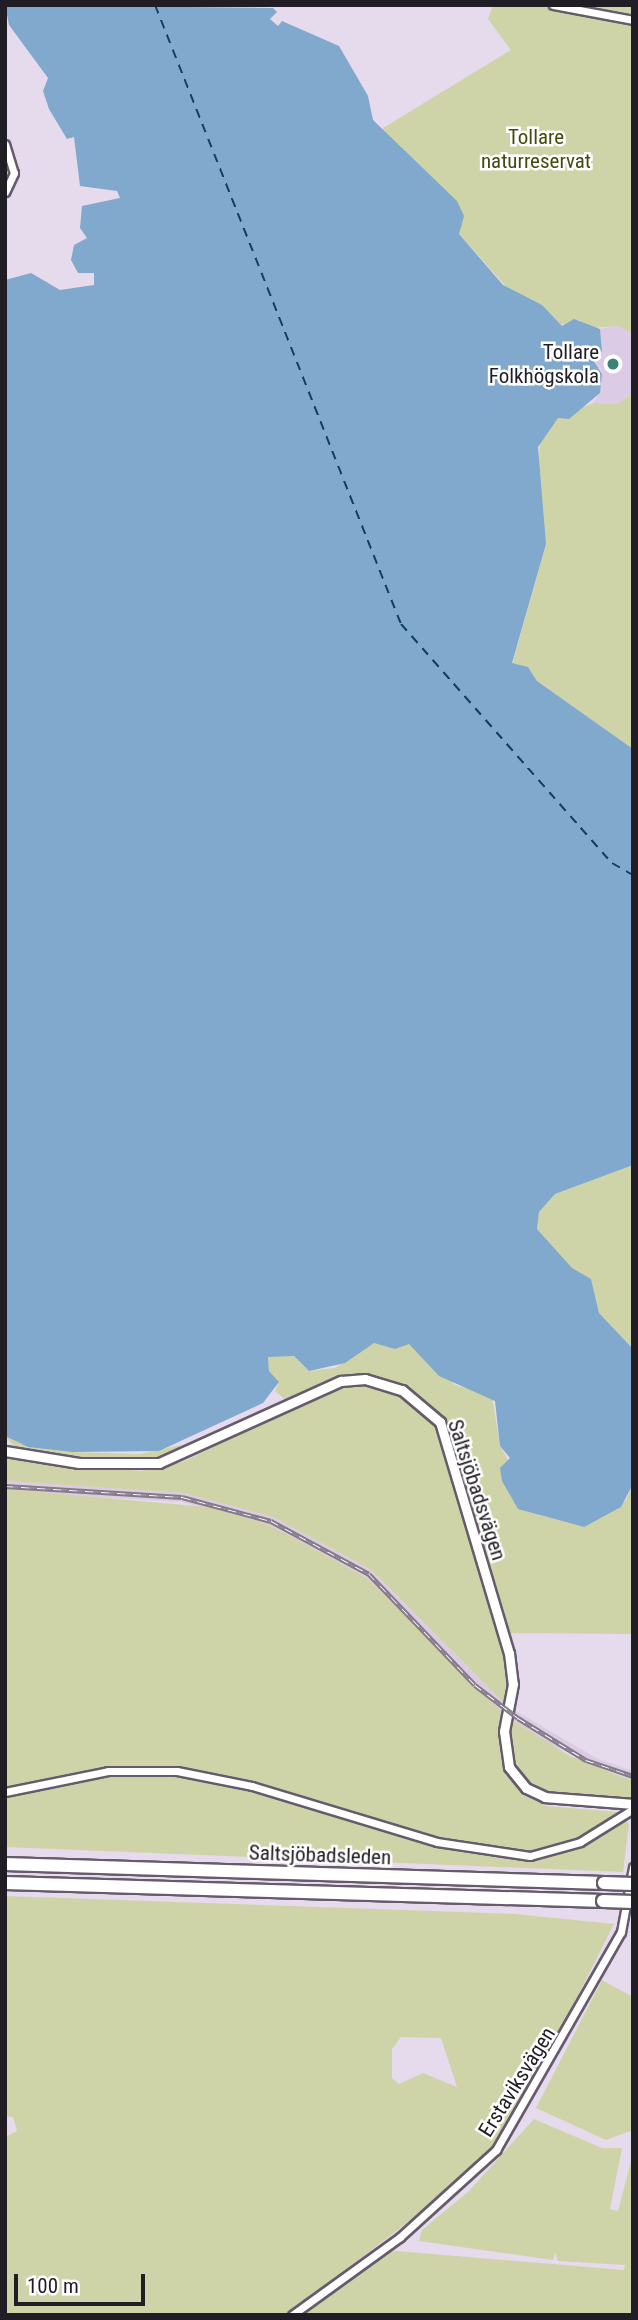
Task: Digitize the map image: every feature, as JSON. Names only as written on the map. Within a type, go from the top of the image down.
[{"type":"highway","name":"Saltsjöbadsleden","points":[[5,1864],[633,1884]]},
{"type":"highway","name":"Saltsjöbadsleden","points":[[5,1883],[633,1902]]},
{"type":"street","points":[[553,5],[633,20]]},
{"type":"street","points":[[5,144],[14,173],[5,192]]},
{"type":"street","name":"Saltsjöbadsvägen","points":[[5,1451],[79,1463],[159,1463],[341,1381],[365,1379],[401,1390],[440,1422],[507,1646],[513,1673],[503,1731],[509,1767],[526,1788],[545,1797],[633,1806]]},
{"type":"street","points":[[5,1792],[108,1771],[177,1771],[252,1786],[437,1842],[530,1856],[580,1842],[633,1806]]},
{"type":"street","name":"Erstaviksvägen","points":[[292,2315],[400,2237],[496,2150],[621,1933],[633,1867]]},
{"type":"shaded area","name":"Tollare Folkhögskola","points":[[619,325],[633,334],[633,393],[618,404],[593,403],[600,393],[601,368],[593,369],[593,360],[602,351],[600,329]]},
{"type":"shaded area","points":[[5,1481],[183,1493],[273,1517],[370,1570],[506,1705],[502,1712],[473,1689],[367,1578],[270,1525],[182,1502],[30,1493],[5,1489]]},
{"type":"shaded area","points":[[512,1709],[598,1759],[633,1771],[633,1781],[551,1745],[509,1718]]},
{"type":"green space","name":"Tollare naturreservat","points":[[493,5],[633,5],[633,334],[619,326],[588,328],[579,320],[561,325],[542,305],[510,291],[459,234],[451,195],[385,144],[383,128],[511,50],[488,19]]},
{"type":"green space","points":[[633,393],[633,749],[537,681],[528,667],[512,665],[546,544],[537,489],[540,441],[558,418],[593,403],[618,404]]},
{"type":"green space","points":[[633,1165],[633,1349],[599,1313],[591,1279],[572,1269],[537,1229],[539,1212],[555,1194]]},
{"type":"green space","points":[[374,1343],[409,1344],[455,1385],[492,1396],[500,1446],[539,1515],[584,1527],[626,1500],[633,1484],[633,1634],[509,1633],[445,1419],[411,1388],[370,1375],[322,1382],[287,1401],[275,1391],[279,1382],[269,1371],[268,1356],[294,1356],[309,1371],[335,1368]]},
{"type":"green space","points":[[373,1385],[398,1393],[437,1424],[509,1671],[506,1705],[371,1570],[273,1517],[183,1493],[5,1481],[5,1456],[140,1471],[183,1462],[333,1388]]},
{"type":"green space","points":[[5,1436],[28,1447],[72,1452],[140,1454],[181,1445],[181,1452],[162,1459],[76,1460],[16,1449]]},
{"type":"green space","points":[[5,1489],[208,1507],[270,1525],[367,1578],[502,1712],[501,1760],[521,1794],[547,1806],[617,1812],[629,1824],[623,1872],[5,1847]]},
{"type":"green space","points":[[509,1718],[570,1756],[633,1781],[633,1798],[548,1792],[527,1780],[509,1751]]},
{"type":"green space","points":[[5,1896],[515,1914],[614,1924],[525,2100],[484,2157],[458,2184],[286,2315],[5,2315],[5,2137],[17,2131],[13,2117],[5,2116]],"holes":[[[401,2037],[441,2038],[457,2087],[423,2073],[399,2084],[392,2078],[392,2049]]]},
{"type":"green space","points":[[602,1980],[633,1997],[633,2130],[606,2140],[536,2108]]},
{"type":"green space","points":[[534,2119],[602,2148],[622,2148],[610,2209],[618,2211],[633,2153],[633,2315],[299,2315],[381,2254],[396,2251],[624,2270],[625,2265],[558,2261],[555,2252],[553,2260],[419,2241],[422,2230],[469,2191]]},
{"type":"water","points":[[5,5],[273,8],[277,12],[270,19],[278,26],[282,21],[339,46],[368,96],[373,120],[457,201],[464,216],[459,234],[503,285],[542,305],[562,326],[574,319],[600,329],[602,351],[593,360],[602,374],[600,393],[569,419],[558,418],[538,447],[546,544],[512,663],[528,667],[537,681],[633,749],[633,1165],[555,1194],[539,1212],[537,1229],[572,1268],[591,1279],[599,1313],[633,1349],[633,1484],[621,1507],[584,1527],[518,1509],[502,1481],[500,1468],[510,1458],[500,1446],[495,1401],[439,1376],[409,1344],[395,1349],[374,1343],[345,1363],[309,1371],[294,1356],[268,1357],[269,1371],[279,1382],[263,1403],[159,1451],[72,1452],[28,1447],[5,1436],[5,280],[31,273],[60,290],[94,285],[94,273],[78,273],[71,260],[74,245],[87,238],[80,228],[82,206],[120,198],[117,191],[80,186],[74,137],[67,139],[49,109],[43,91],[48,78],[9,25]]},
{"type":"ferry route","points":[[155,5],[401,624],[612,863],[633,875]]},
{"type":"railway","points":[[5,1486],[182,1497],[271,1521],[369,1574],[475,1685],[518,1718],[586,1760],[633,1776]]},
{"type":"place","name":"Tollare Folkhögskola","points":[[613,364]]}]
